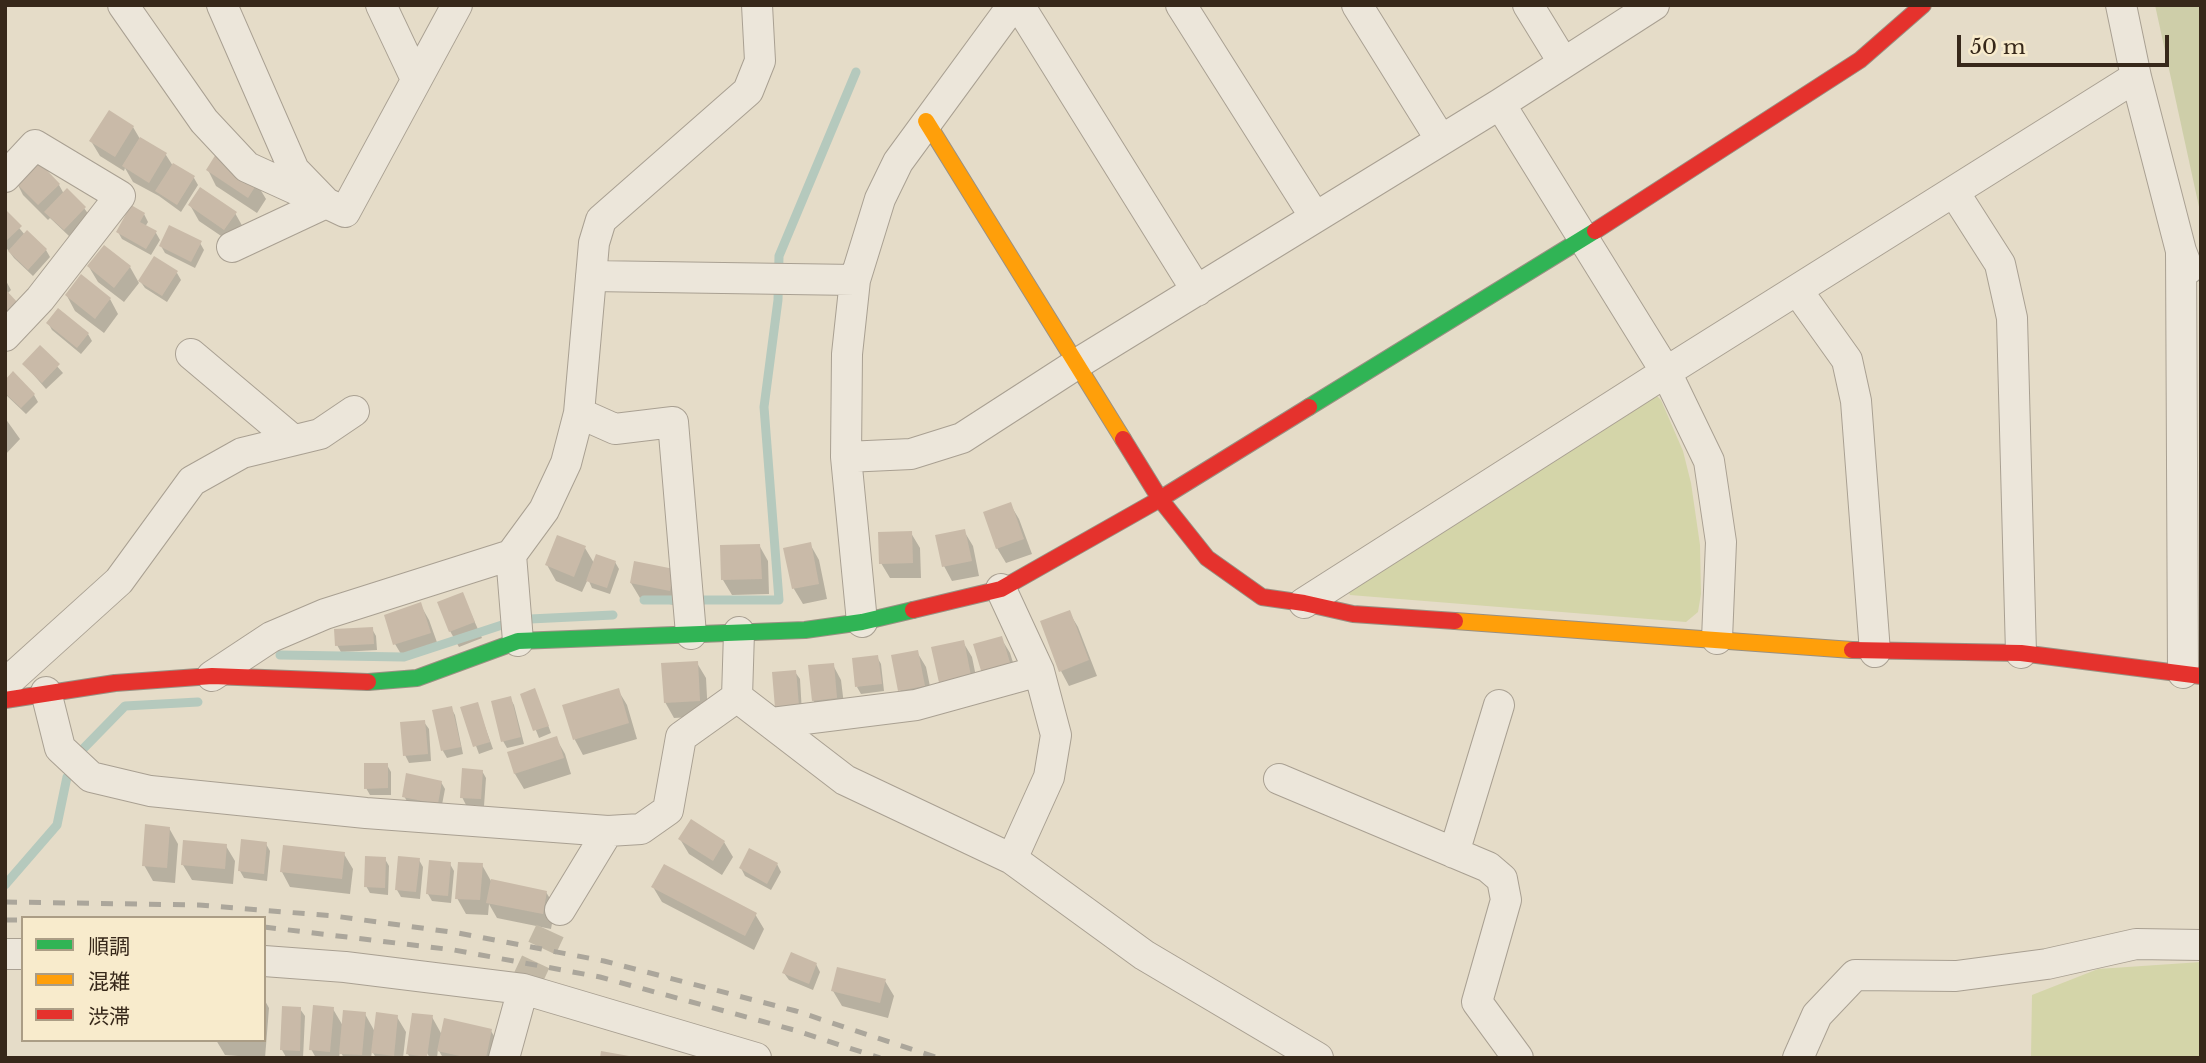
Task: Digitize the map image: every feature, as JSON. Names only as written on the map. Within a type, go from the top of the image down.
[{"type":"street","points":[[123,5],[204,121],[247,167],[345,212],[457,5]]},
{"type":"street","points":[[222,5],[294,170],[326,203]]},
{"type":"street","points":[[381,5],[416,79]]},
{"type":"street","points":[[212,676],[271,637],[325,614],[510,555],[544,510],[566,463],[579,413],[594,243],[601,220],[748,91],[760,61],[757,5]]},
{"type":"street","points":[[862,622],[846,457],[847,354],[855,280],[880,198],[898,162],[1013,5]]},
{"type":"street","points":[[1019,5],[1197,291]]},
{"type":"street","points":[[1181,5],[1315,217]]},
{"type":"street","points":[[1357,5],[1441,140]]},
{"type":"street","points":[[1528,5],[1563,62]]},
{"type":"street","points":[[846,457],[911,454],[962,438],[1075,365],[1500,104],[1654,5]]},
{"type":"street","points":[[2121,5],[2136,77],[2180,251],[2201,303]]},
{"type":"street","points":[[5,700],[115,683],[212,676],[366,681],[417,678],[518,640],[689,613],[739,632],[805,630],[862,622],[1001,589],[1160,499],[1583,239],[1860,60],[1907,10]]},
{"type":"street","points":[[1304,603],[2136,77]]},
{"type":"street","points":[[1500,104],[1666,372],[1709,461],[1721,542],[1717,639]]},
{"type":"street","points":[[926,121],[1160,499],[1208,558],[1262,597],[1353,614],[1875,652],[2021,653],[2192,675],[2180,251]]},
{"type":"street","points":[[5,177],[35,145],[120,196],[40,299],[5,336]]},
{"type":"street","points":[[1954,192],[2000,264],[2012,318],[2021,653]]},
{"type":"street","points":[[232,247],[326,203]]},
{"type":"street","points":[[591,276],[855,280]]},
{"type":"street","points":[[1797,290],[1847,360],[1856,401],[1875,652]]},
{"type":"street","points":[[191,354],[293,440]]},
{"type":"street","points":[[5,684],[119,581],[192,481],[242,453],[320,434],[354,411]]},
{"type":"street","points":[[579,413],[615,429],[674,422],[689,613]]},
{"type":"street","points":[[510,555],[518,640]]},
{"type":"street","points":[[1001,589],[1039,671],[1056,735],[1049,777],[1012,859]]},
{"type":"street","points":[[737,696],[739,632]]},
{"type":"street","points":[[772,723],[916,705],[1039,671]]},
{"type":"street","points":[[46,692],[60,748],[92,777],[150,792],[366,813],[608,831],[641,829],[668,810],[681,737],[737,696]]},
{"type":"street","points":[[737,696],[845,780],[1012,859],[1144,955],[1318,1058]]},
{"type":"street","points":[[1454,853],[1499,705]]},
{"type":"street","points":[[1279,779],[1488,867],[1502,879],[1506,900],[1477,1002],[1518,1058]]},
{"type":"street","points":[[560,910],[608,831]]},
{"type":"street","points":[[1798,1058],[1817,1015],[1855,975],[1956,976],[2047,964],[2136,944],[2201,945]]},
{"type":"street","points":[[266,961],[345,967],[523,989],[756,1058]]},
{"type":"street","points":[[504,1058],[523,989]]},
{"type":"green space","points":[[2155,5],[2201,5],[2201,216]]},
{"type":"green space","points":[[1654,393],[1661,400],[1683,451],[1691,483],[1700,545],[1701,594],[1698,612],[1686,622],[1350,595],[1346,586]]},
{"type":"green space","points":[[2201,962],[2201,1058],[2031,1058],[2032,995],[2098,969]]},
{"type":"building","points":[[109,110],[134,126],[115,157],[89,141]]},
{"type":"building","points":[[140,137],[167,153],[149,183],[122,166]]},
{"type":"building","points":[[216,154],[258,182],[248,198],[206,170]]},
{"type":"building","points":[[35,158],[60,184],[38,205],[12,179]]},
{"type":"building","points":[[173,163],[195,176],[177,205],[155,191]]},
{"type":"building","points":[[200,187],[237,212],[224,230],[188,205]]},
{"type":"building","points":[[67,188],[86,207],[64,230],[44,212]]},
{"type":"building","points":[[131,205],[145,213],[140,222],[157,231],[146,249],[116,232]]},
{"type":"building","points":[[5,209],[22,226],[5,242]]},
{"type":"building","points":[[169,225],[202,241],[191,262],[159,246]]},
{"type":"building","points":[[27,230],[47,249],[28,270],[8,251]]},
{"type":"building","points":[[104,245],[131,266],[114,288],[87,266]]},
{"type":"building","points":[[154,256],[178,271],[162,296],[138,281]]},
{"type":"building","points":[[81,274],[111,298],[95,319],[65,295]]},
{"type":"building","points":[[5,289],[19,304],[5,317]]},
{"type":"building","points":[[58,308],[89,333],[77,348],[46,323]]},
{"type":"building","points":[[40,345],[60,364],[42,383],[22,364]]},
{"type":"building","points":[[13,371],[35,394],[21,408],[5,393],[5,380]]},
{"type":"building","points":[[1011,502],[1024,539],[996,549],[983,512]]},
{"type":"building","points":[[965,529],[972,561],[942,567],[935,535]]},
{"type":"building","points":[[912,531],[913,563],[879,564],[878,532]]},
{"type":"building","points":[[557,535],[586,546],[574,577],[545,565]]},
{"type":"building","points":[[811,542],[819,584],[792,589],[783,548]]},
{"type":"building","points":[[760,544],[762,579],[721,580],[720,545]]},
{"type":"building","points":[[596,554],[616,561],[607,588],[586,581]]},
{"type":"building","points":[[634,561],[674,569],[670,591],[630,583]]},
{"type":"building","points":[[463,592],[475,622],[449,632],[437,602]]},
{"type":"building","points":[[421,602],[431,633],[393,645],[384,615]]},
{"type":"building","points":[[1070,610],[1089,660],[1059,672],[1040,621]]},
{"type":"building","points":[[373,627],[374,644],[335,646],[334,629]]},
{"type":"building","points":[[1002,636],[1011,666],[982,674],[973,644]]},
{"type":"building","points":[[964,640],[972,681],[940,687],[931,647]]},
{"type":"building","points":[[918,650],[925,686],[898,691],[891,655]]},
{"type":"building","points":[[878,655],[882,684],[855,687],[852,658]]},
{"type":"building","points":[[698,661],[700,701],[664,703],[661,663]]},
{"type":"building","points":[[834,663],[837,698],[812,701],[808,665]]},
{"type":"building","points":[[796,670],[799,706],[775,708],[772,672]]},
{"type":"building","points":[[535,688],[549,726],[533,731],[520,694]]},
{"type":"building","points":[[619,688],[629,723],[573,740],[562,705]]},
{"type":"building","points":[[511,696],[521,737],[501,742],[491,701]]},
{"type":"building","points":[[478,702],[490,742],[473,747],[460,707]]},
{"type":"building","points":[[452,706],[461,747],[441,751],[432,710]]},
{"type":"building","points":[[425,720],[428,754],[403,756],[400,722]]},
{"type":"building","points":[[557,736],[564,758],[514,774],[507,752]]},
{"type":"building","points":[[364,763],[388,763],[388,788],[364,789]]},
{"type":"building","points":[[462,768],[483,770],[481,799],[460,798]]},
{"type":"building","points":[[406,773],[442,781],[438,804],[402,797]]},
{"type":"building","points":[[691,819],[725,841],[713,861],[678,839]]},
{"type":"building","points":[[145,824],[170,827],[167,868],[142,866]]},
{"type":"building","points":[[241,839],[267,842],[264,874],[238,871]]},
{"type":"building","points":[[183,840],[227,844],[225,869],[181,865]]},
{"type":"building","points":[[283,845],[345,852],[342,879],[280,872]]},
{"type":"building","points":[[749,848],[778,863],[767,884],[739,868]]},
{"type":"building","points":[[365,856],[386,857],[385,888],[364,887]]},
{"type":"building","points":[[398,856],[420,858],[416,892],[395,890]]},
{"type":"building","points":[[429,860],[451,862],[448,896],[426,894]]},
{"type":"building","points":[[458,862],[483,863],[480,900],[455,899]]},
{"type":"building","points":[[664,864],[757,913],[745,936],[651,887]]},
{"type":"building","points":[[491,879],[547,891],[543,914],[486,903]]},
{"type":"building","points":[[791,952],[817,963],[809,984],[782,973]]},
{"type":"building","points":[[837,967],[886,979],[880,1003],[831,991]]},
{"type":"building","points":[[313,1005],[334,1007],[330,1052],[309,1050]]},
{"type":"building","points":[[282,1006],[301,1007],[300,1051],[280,1050]]},
{"type":"building","points":[[343,1010],[366,1012],[362,1055],[339,1054]]},
{"type":"building","points":[[376,1012],[398,1015],[394,1056],[371,1053]]},
{"type":"building","points":[[412,1013],[433,1015],[427,1057],[406,1054]]},
{"type":"building","points":[[444,1018],[492,1029],[486,1058],[469,1058],[437,1051]]},
{"type":"building","points":[[601,1051],[629,1056],[629,1058],[600,1058]]},
{"type":"waterway","points":[[644,600],[779,600],[764,407],[778,300],[779,256],[856,72]]},
{"type":"waterway","points":[[530,619],[613,615]]},
{"type":"waterway","points":[[280,655],[404,657],[502,625]]},
{"type":"waterway","points":[[81,751],[125,706],[198,702]]},
{"type":"waterway","points":[[5,885],[57,825],[67,777]]},
{"type":"tunnel","points":[[523,989],[550,931]]},
{"type":"railway","points":[[5,902],[199,905],[334,916],[458,933],[604,961],[796,1011],[938,1058]]},
{"type":"railway","points":[[5,920],[21,920]]},
{"type":"railway","points":[[266,927],[454,950],[600,977],[794,1030],[880,1058]]},
{"type":"traffic: fast","points":[[1309,407],[1595,231]]},
{"type":"traffic: fast","points":[[368,682],[417,678],[518,641],[805,630],[862,622],[913,610]]},
{"type":"traffic: slow","points":[[926,121],[1123,439]]},
{"type":"traffic: slow","points":[[1455,621],[1852,650]]},
{"type":"traffic: jam","points":[[1595,231],[1860,60],[1923,5]]},
{"type":"traffic: jam","points":[[913,610],[1001,589],[1160,499],[1309,407]]},
{"type":"traffic: jam","points":[[1123,439],[1160,499],[1207,558],[1262,597],[1353,614],[1455,621]]},
{"type":"traffic: jam","points":[[1852,650],[2021,653],[2201,676]]},
{"type":"traffic: jam","points":[[5,700],[115,683],[212,676],[368,682]]}]
